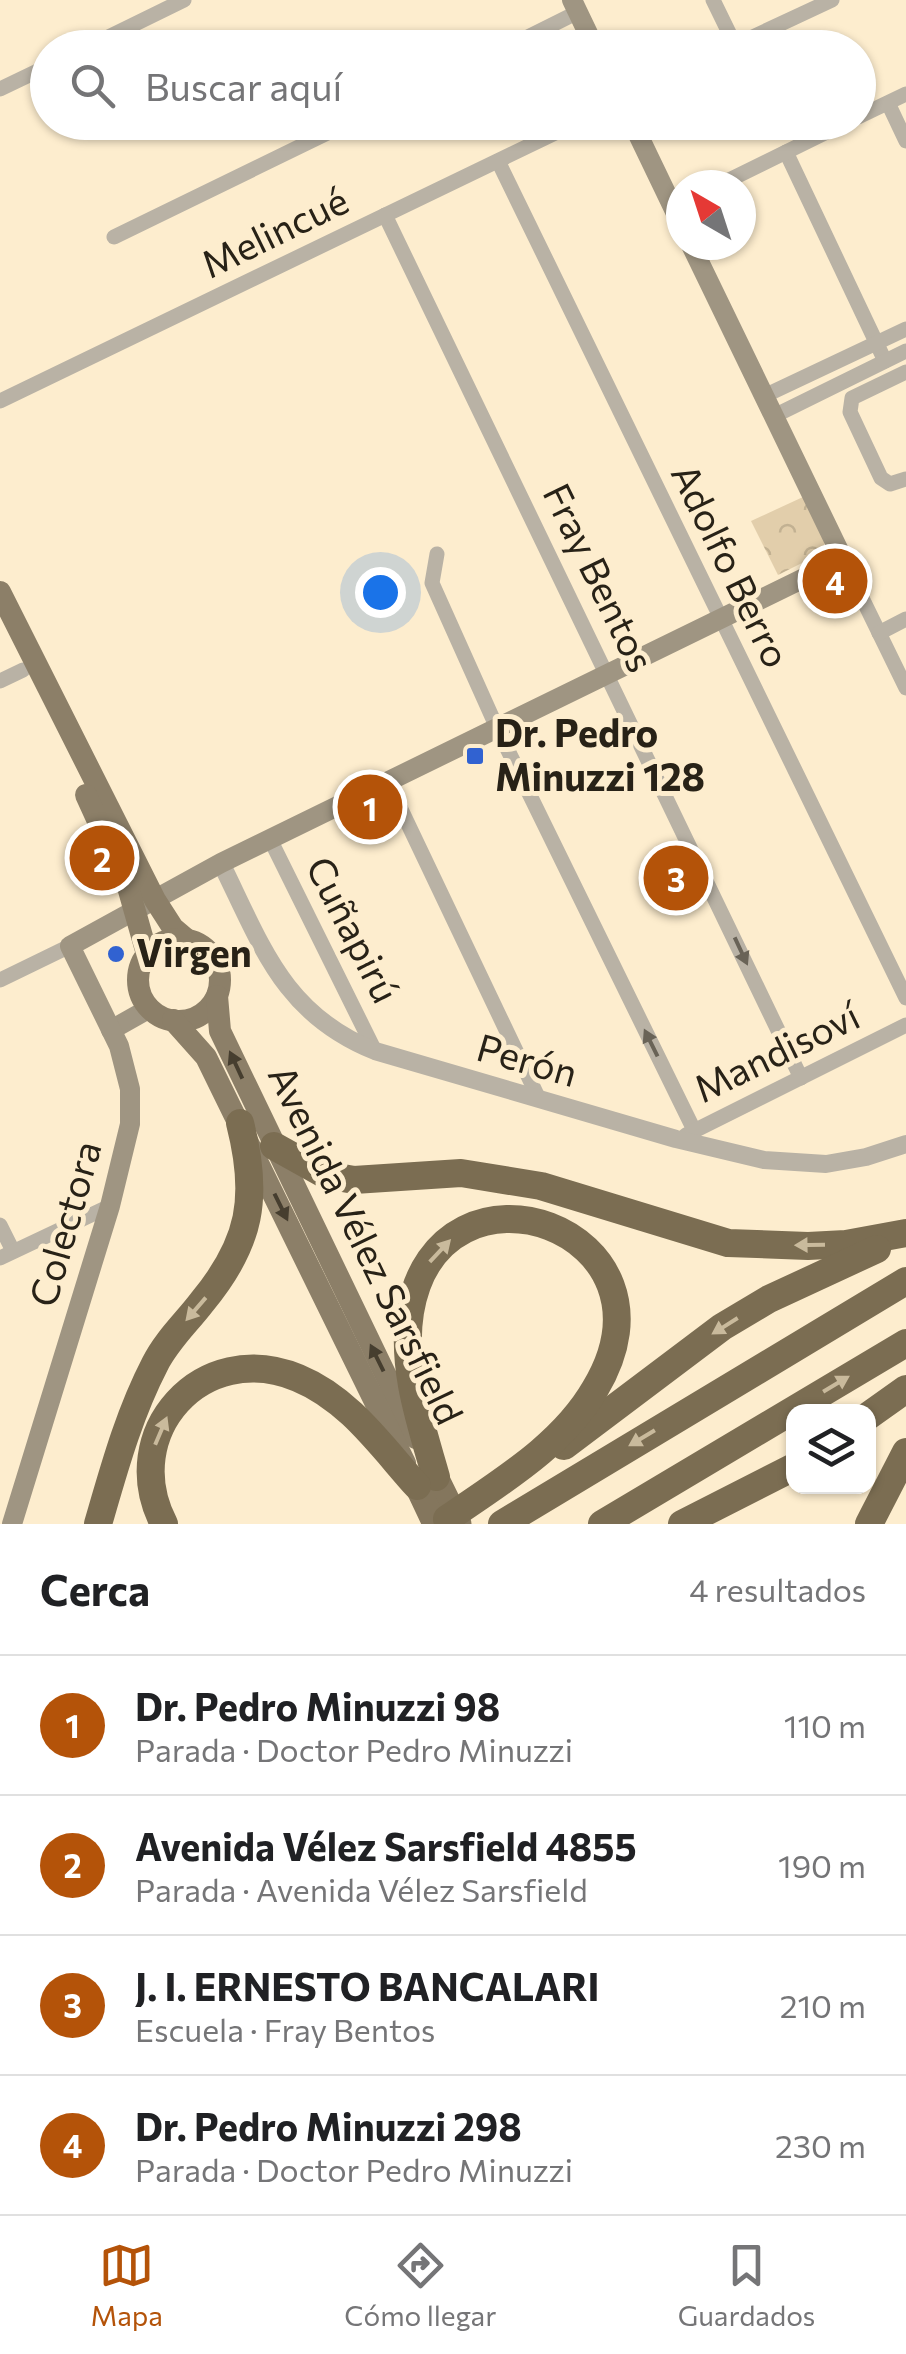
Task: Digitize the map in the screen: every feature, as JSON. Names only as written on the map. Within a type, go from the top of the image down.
[{"type":"highway","points":[[98,1524],[134,1408],[156,1361],[238,1250],[248,1221],[252,1188],[240,1123]]},
{"type":"highway","points":[[274,1146],[326,1175],[390,1180],[440,1172],[541,1186],[728,1243],[808,1246],[906,1234]]},
{"type":"highway","points":[[426,1481],[408,1346],[410,1312],[426,1266],[462,1232],[493,1219],[524,1218],[559,1228],[589,1250],[611,1284],[618,1322],[608,1365],[582,1409],[564,1429],[514,1472],[444,1523]]},
{"type":"highway","points":[[444,1523],[546,1460],[722,1327],[808,1280],[906,1234]]},
{"type":"highway","points":[[502,1524],[906,1281]]},
{"type":"highway","points":[[602,1524],[906,1343]]},
{"type":"highway","points":[[164,1524],[149,1478],[157,1435],[176,1402],[188,1391],[231,1370],[264,1368],[329,1394],[426,1481]]},
{"type":"highway","points":[[876,1410],[906,1388]]},
{"type":"highway","points":[[870,1524],[906,1452]]},
{"type":"highway","points":[[682,1524],[786,1470]]},
{"type":"highway","name":"Avenida Vélez Sarsfield","points":[[426,1481],[444,1523]]},
{"type":"main road","points":[[575,6],[587,30]]},
{"type":"main road","points":[[641,140],[666,189]]},
{"type":"main road","points":[[70,946],[221,863],[844,559],[698,260]]},
{"type":"main road","points":[[0,592],[146,906],[148,954]]},
{"type":"main road","points":[[0,622],[146,906],[212,956],[220,975],[217,996],[204,1013],[173,1020],[150,1008],[138,984],[148,954],[164,942],[186,939]]},
{"type":"main road","name":"Colectora","points":[[12,1524],[110,1206],[132,1108],[127,1071],[70,946]]},
{"type":"main road","name":"Avenida Vélez Sarsfield","points":[[217,996],[220,1031],[426,1481]]},
{"type":"main road","points":[[111,1030],[150,1008]]},
{"type":"main road","name":"Avenida Vélez Sarsfield","points":[[173,1020],[206,1057],[426,1481]]},
{"type":"street","points":[[123,30],[184,0]]},
{"type":"street","points":[[713,0],[725,30]]},
{"type":"street","points":[[767,30],[832,0]]},
{"type":"street","points":[[536,30],[575,6]]},
{"type":"street","points":[[0,89],[30,75]]},
{"type":"street","points":[[876,109],[906,94]]},
{"type":"street","points":[[888,103],[906,141]]},
{"type":"street","points":[[114,236],[313,140]]},
{"type":"street","name":"Melincué","points":[[0,402],[541,140]]},
{"type":"street","points":[[749,170],[810,140]]},
{"type":"street","points":[[786,152],[885,361]]},
{"type":"street","name":"Adolfo Berro","points":[[498,161],[906,998]]},
{"type":"street","name":"Fray Bentos","points":[[386,216],[801,1078]]},
{"type":"street","points":[[769,406],[906,329]]},
{"type":"street","points":[[769,406],[906,351]]},
{"type":"street","points":[[906,372],[852,398],[850,412],[881,478],[890,484],[906,479]]},
{"type":"street","points":[[436,554],[432,583],[497,728],[694,1130]]},
{"type":"street","points":[[844,559],[906,688]]},
{"type":"street","points":[[879,632],[906,620]]},
{"type":"street","points":[[0,681],[23,670]]},
{"type":"street","points":[[388,782],[538,1097]]},
{"type":"street","name":"Cuñapirú","points":[[270,839],[376,1051]]},
{"type":"street","name":"Perón","points":[[221,863],[262,946],[298,1001],[328,1027],[376,1051],[676,1139],[793,1164],[853,1160],[906,1144]]},
{"type":"street","points":[[0,980],[70,946]]},
{"type":"street","name":"Mandisoví","points":[[676,1139],[906,1025]]},
{"type":"street","points":[[0,1226],[6,1254],[110,1206]]},
{"type":"green space","points":[[803,497],[825,540],[822,553],[778,575],[751,521]]},
{"type":"place","name":"Dr. Pedro Minuzzi 298","points":[[835,581]]},
{"type":"place","name":"Dr. Pedro Minuzzi 128","points":[[475,756]]},
{"type":"place","name":"Dr. Pedro Minuzzi 98","points":[[370,807]]},
{"type":"place","name":"Avenida Vélez Sarsfield 4855","points":[[102,858]]},
{"type":"place","name":"J. I. ERNESTO BANCALARI","points":[[676,878]]},
{"type":"place","name":"Virgen","points":[[116,954]]}]
